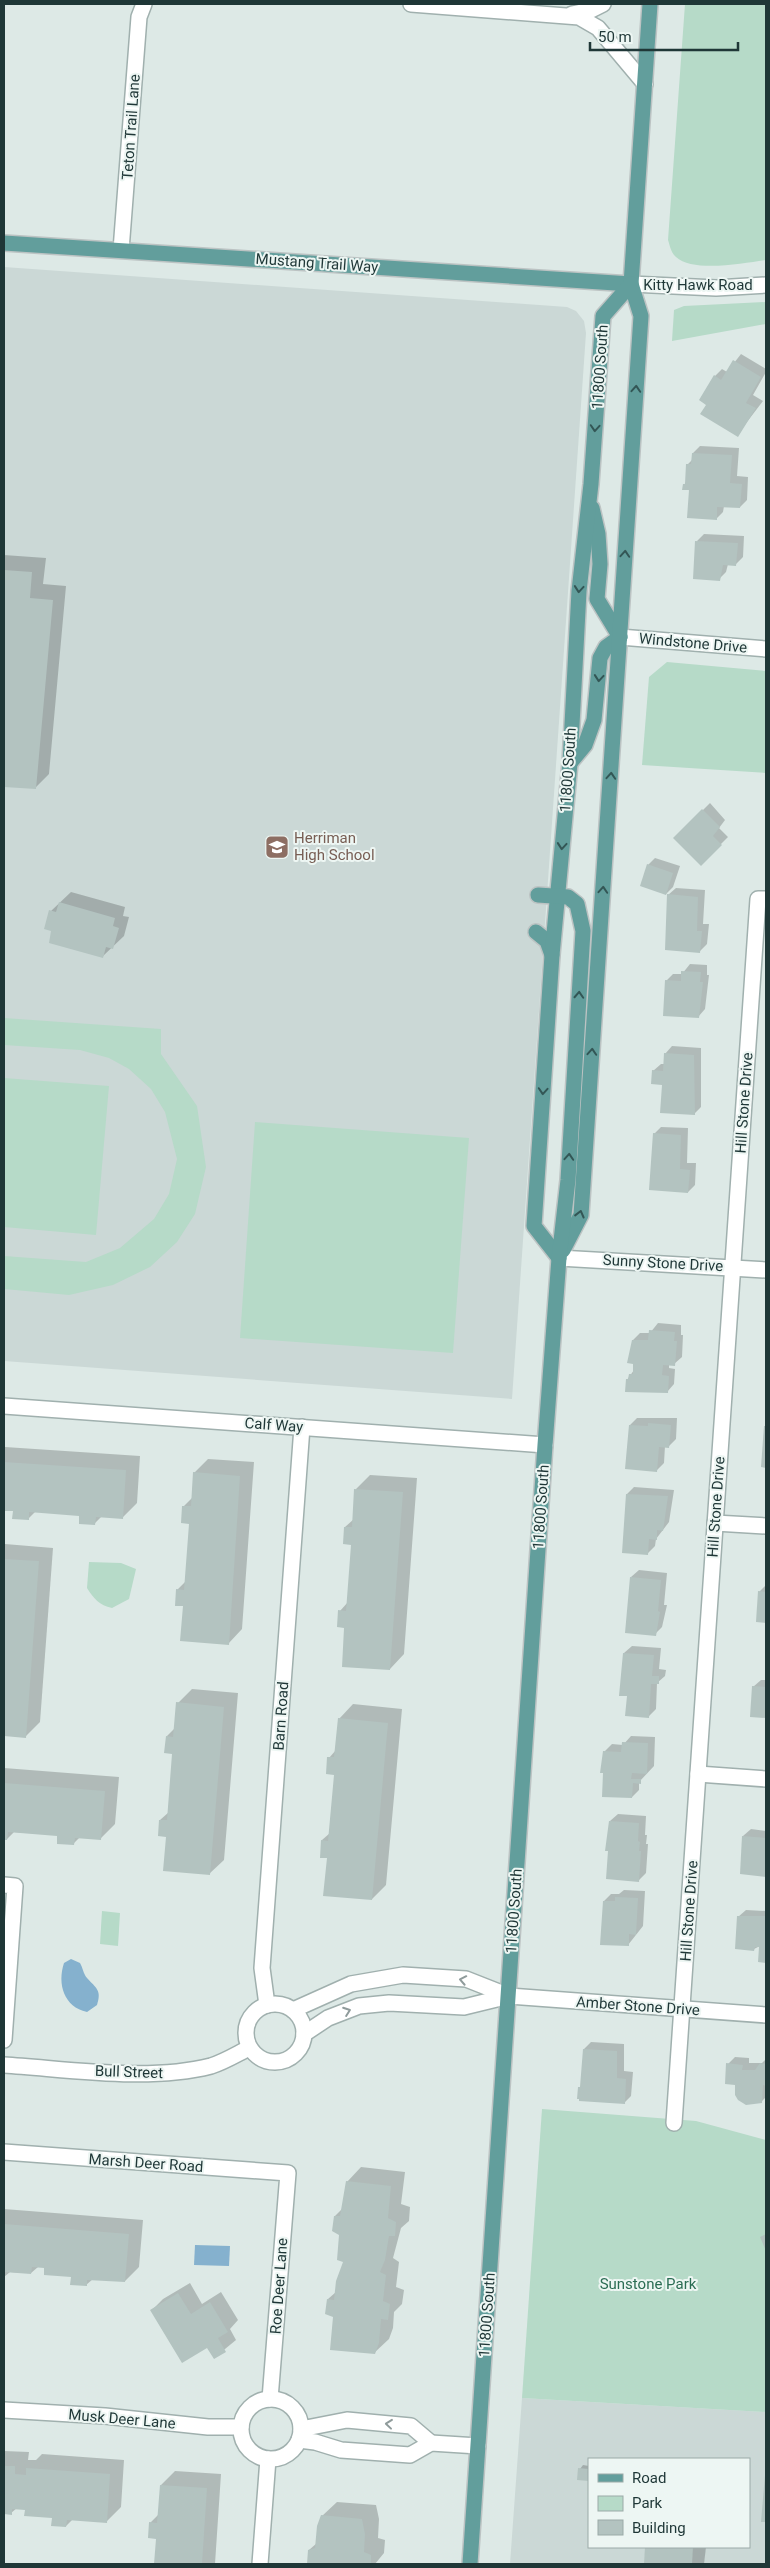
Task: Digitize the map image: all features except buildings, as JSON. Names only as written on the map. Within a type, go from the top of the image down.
[{"type":"main road","name":"11800 South","points":[[470,2564],[544,1445],[559,1258],[581,1216],[640,316],[631,284],[650,4]]},
{"type":"main road","name":"Mustang Trail Way","points":[[4,243],[631,284]]},
{"type":"main road","name":"11800 South","points":[[559,1258],[534,1226],[552,955],[570,763],[578,591],[591,484],[603,316],[631,284]]},
{"type":"main road","points":[[570,763],[585,745],[594,720],[600,658],[606,647],[620,637],[597,599],[600,564],[591,484]]},
{"type":"main road","points":[[538,896],[568,896],[577,904],[583,932],[568,1180],[559,1258]]},
{"type":"main road","points":[[536,932],[547,941],[552,955]]},
{"type":"street","name":"Teton Trail Lane","points":[[121,250],[139,17],[144,4]]},
{"type":"street","points":[[411,4],[569,15],[588,21],[598,28],[645,84]]},
{"type":"street","points":[[569,15],[591,10],[603,4]]},
{"type":"street","name":"Kitty Hawk Road","points":[[631,284],[697,288],[766,285]]},
{"type":"street","name":"Windstone Drive","points":[[620,637],[766,649]]},
{"type":"street","name":"Hill Stone Drive","points":[[674,2123],[758,899],[766,899]]},
{"type":"street","name":"Sunny Stone Drive","points":[[559,1258],[766,1270]]},
{"type":"street","name":"Calf Way","points":[[4,1406],[544,1445]]},
{"type":"street","name":"Barn Road","points":[[267,2005],[262,1968],[302,1427]]},
{"type":"street","points":[[715,1522],[766,1526]]},
{"type":"street","points":[[698,1774],[766,1779]]},
{"type":"street","points":[[4,1885],[14,1886],[4,2040]]},
{"type":"street","points":[[293,2010],[351,1984],[403,1975],[466,1979],[509,1996]]},
{"type":"street","points":[[304,2034],[328,2018],[359,2006],[389,2003],[464,2007],[509,1996]]},
{"type":"street","name":"Amber Stone Drive","points":[[509,1996],[766,2015]]},
{"type":"street","points":[[276,2004],[293,2010],[299,2016],[304,2034],[298,2052],[282,2062],[263,2060],[249,2048],[245,2031],[252,2014],[267,2005],[276,2004]]},
{"type":"street","name":"Bull Street","points":[[4,2065],[131,2073],[177,2072],[213,2065],[249,2048]]},
{"type":"street","name":"Marsh Deer Road","points":[[4,2152],[288,2173]]},
{"type":"street","name":"Roe Deer Lane","points":[[270,2399],[288,2173]]},
{"type":"street","points":[[431,2444],[411,2426],[347,2420],[300,2434],[286,2455],[268,2459],[259,2457],[245,2445],[241,2427],[247,2411],[254,2405],[270,2399],[288,2405],[294,2411],[300,2434],[340,2450],[410,2455],[431,2444],[478,2446]]},
{"type":"street","name":"Musk Deer Lane","points":[[4,2410],[208,2427],[241,2427]]},
{"type":"street","points":[[260,2564],[268,2459]]},
{"type":"shaded area","name":"Herriman High School","points":[[4,267],[567,307],[576,311],[584,321],[586,333],[512,1399],[4,1361]]},
{"type":"shaded area","points":[[522,2398],[766,2412],[766,2564],[510,2564]]},
{"type":"green space","points":[[685,4],[766,4],[766,260],[720,266],[694,265],[676,257],[670,247],[668,240]]},
{"type":"green space","points":[[766,302],[766,324],[672,341],[674,310],[684,306]]},
{"type":"green space","points":[[667,662],[766,671],[766,773],[642,765],[649,677]]},
{"type":"green space","points":[[4,1018],[161,1029],[161,1054],[197,1106],[206,1167],[195,1214],[177,1242],[150,1267],[113,1285],[69,1295],[4,1289],[4,1256],[86,1262],[120,1248],[154,1219],[169,1194],[177,1159],[165,1112],[151,1089],[129,1069],[109,1058],[80,1050],[4,1045]]},
{"type":"green space","points":[[4,1078],[109,1086],[96,1235],[4,1227]]},
{"type":"green space","points":[[255,1122],[469,1138],[453,1353],[240,1338]]},
{"type":"green space","points":[[89,1562],[121,1563],[136,1569],[129,1599],[112,1608],[97,1601],[87,1588]]},
{"type":"green space","points":[[102,1911],[120,1913],[118,1946],[100,1944]]},
{"type":"green space","name":"Sunstone Park","points":[[542,2109],[696,2121],[766,2140],[766,2412],[522,2398]]},
{"type":"water","points":[[71,1959],[80,1963],[99,1996],[97,2005],[87,2012],[73,2005],[64,1994],[61,1979],[62,1971],[64,1963]]},
{"type":"water","points":[[195,2245],[230,2246],[229,2266],[194,2265]]},
{"type":"place","name":"Herriman High School","points":[[277,847]]}]
